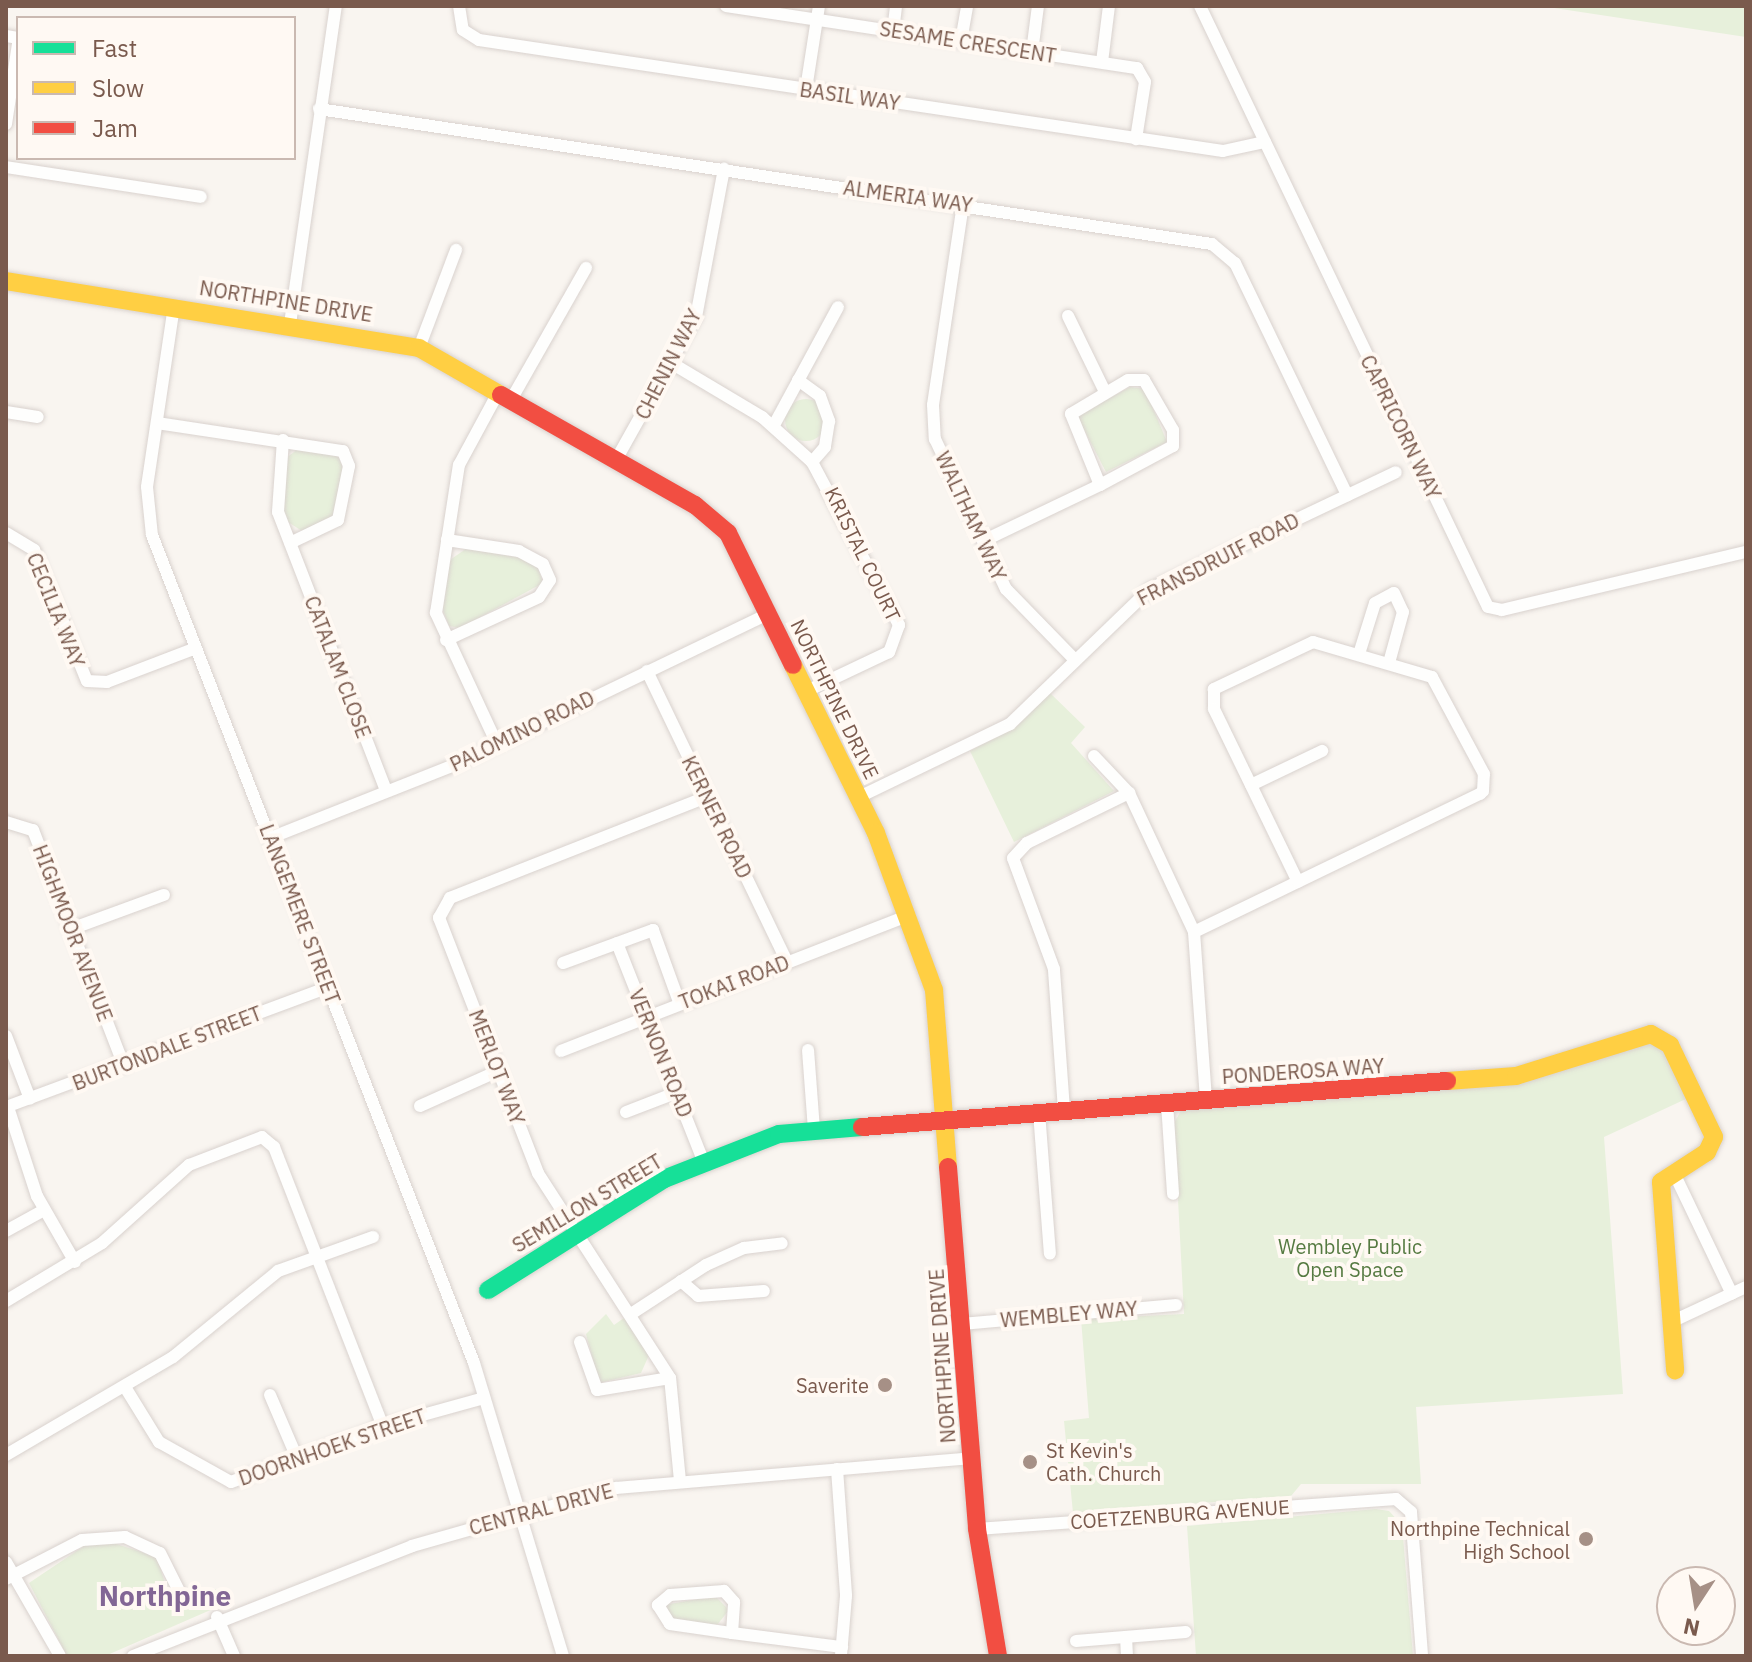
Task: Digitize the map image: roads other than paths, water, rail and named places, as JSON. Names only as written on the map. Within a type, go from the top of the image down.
[{"type":"street","points":[[290,324],[336,6]]},
{"type":"street","name":"BASIL WAY","points":[[459,6],[463,30],[479,40],[1223,151],[1265,142]]},
{"type":"street","name":"SESAME CRESCENT","points":[[726,6],[818,13],[893,31],[1102,62],[1143,74],[1136,139]]},
{"type":"street","points":[[893,31],[896,6]]},
{"type":"street","points":[[961,41],[967,6]]},
{"type":"street","points":[[1032,52],[1038,6]]},
{"type":"street","points":[[1102,62],[1109,6]]},
{"type":"street","name":"CAPRICORN WAY","points":[[1200,6],[1488,607],[1502,610],[1746,552]]},
{"type":"street","points":[[806,89],[818,13]]},
{"type":"street","points":[[6,124],[16,57]]},
{"type":"street","name":"ALMERIA WAY","points":[[319,109],[963,204],[1220,248],[1235,263],[1347,495]]},
{"type":"street","points":[[6,167],[201,197]]},
{"type":"street","name":"CHENIN WAY","points":[[616,460],[673,364],[701,300],[724,169]]},
{"type":"street","name":"WALTHAM WAY","points":[[963,204],[932,417],[983,541],[1012,599],[1074,659]]},
{"type":"street","points":[[419,348],[456,250]]},
{"type":"street","points":[[497,744],[436,613],[459,465],[586,268]]},
{"type":"street","name":"NORTHPINE DRIVE","points":[[6,281],[290,324],[419,348],[718,522],[770,613],[859,797],[908,916],[934,990],[977,1529],[998,1656]]},
{"type":"street","name":"LANGEMERE STREET","points":[[174,306],[157,423],[149,524],[484,1398],[563,1656]]},
{"type":"street","points":[[774,425],[838,307]]},
{"type":"street","points":[[1068,316],[1105,392]]},
{"type":"street","name":"KRISTAL COURT","points":[[673,364],[774,425],[812,462],[900,635],[889,652],[807,691]]},
{"type":"street","points":[[983,541],[1164,455],[1175,441],[1148,383],[1133,378],[1105,392],[1070,418],[1100,485]]},
{"type":"street","points":[[798,380],[820,396],[829,421],[825,447],[812,462]]},
{"type":"street","points":[[6,412],[38,417]]},
{"type":"street","points":[[157,423],[334,448],[349,463],[338,520],[290,543]]},
{"type":"street","name":"CATALAM CLOSE","points":[[283,440],[276,501],[386,791]]},
{"type":"street","name":"FRANSDRUIF ROAD","points":[[859,797],[1010,724],[1150,589],[1396,472]]},
{"type":"street","name":"CECILIA WAY","points":[[6,533],[34,550],[87,681],[107,682],[196,648]]},
{"type":"street","points":[[446,640],[539,597],[550,580],[543,564],[519,551],[447,540]]},
{"type":"street","points":[[1359,654],[1375,603],[1394,593],[1403,612],[1389,663]]},
{"type":"street","name":"PALOMINO ROAD","points":[[270,838],[497,744],[770,613]]},
{"type":"street","points":[[1194,932],[1298,882],[1485,787],[1441,685],[1389,663],[1309,642],[1214,689],[1212,704],[1298,882]]},
{"type":"street","name":"KERNER ROAD","points":[[647,671],[787,962]]},
{"type":"street","points":[[1251,785],[1322,751]]},
{"type":"street","points":[[1094,756],[1129,793],[1194,932],[1206,1100]]},
{"type":"street","points":[[1064,1110],[1054,969],[1015,878],[1013,858],[1027,843],[1129,793]]},
{"type":"street","name":"MERLOT WAY","points":[[680,1481],[670,1378],[634,1312],[581,1232],[544,1184],[440,923],[442,904],[707,797]]},
{"type":"street","name":"HIGHMOOR AVENUE","points":[[6,822],[33,830],[124,1066]]},
{"type":"street","points":[[71,929],[164,895]]},
{"type":"street","name":"TOKAI ROAD","points":[[561,1051],[679,1002],[908,916]]},
{"type":"street","points":[[563,963],[653,930],[679,1002]]},
{"type":"street","name":"VERNON ROAD","points":[[617,943],[704,1163]]},
{"type":"street","name":"BURTONDALE STREET","points":[[7,1107],[124,1066],[328,987]]},
{"type":"street","name":"PONDEROSA WAY","points":[[946,1120],[1516,1076],[1657,1035],[1670,1045],[1714,1137],[1707,1152],[1673,1171]]},
{"type":"street","points":[[6,1036],[30,1099]]},
{"type":"street","points":[[808,1050],[814,1129]]},
{"type":"street","points":[[420,1106],[498,1071]]},
{"type":"street","points":[[626,1112],[678,1092]]},
{"type":"street","points":[[1167,1103],[1173,1194]]},
{"type":"street","points":[[7,1107],[44,1210],[75,1262]]},
{"type":"street","points":[[1039,1112],[1050,1254]]},
{"type":"street","name":"SEMILLON STREET","points":[[488,1290],[581,1232],[704,1163],[814,1129],[946,1120]]},
{"type":"street","points":[[6,1301],[75,1262],[189,1165],[253,1138],[266,1139],[318,1257],[383,1426]]},
{"type":"street","points":[[1675,1370],[1661,1182],[1673,1171],[1732,1294]]},
{"type":"street","points":[[6,1231],[44,1210]]},
{"type":"street","points":[[6,1455],[125,1387],[194,1342],[263,1281],[373,1237]]},
{"type":"street","points":[[634,1312],[681,1281],[744,1248],[782,1243]]},
{"type":"street","points":[[681,1281],[698,1296],[764,1291]]},
{"type":"street","points":[[1671,1322],[1746,1287]]},
{"type":"street","name":"WEMBLEY WAY","points":[[962,1324],[1176,1305]]},
{"type":"street","points":[[580,1342],[597,1390],[670,1378]]},
{"type":"street","name":"DOORNHOEK STREET","points":[[125,1387],[159,1442],[219,1480],[237,1482],[383,1426],[484,1398]]},
{"type":"street","points":[[270,1395],[297,1458]]},
{"type":"street","name":"CENTRAL DRIVE","points":[[133,1656],[217,1617],[519,1514],[616,1488],[972,1458]]},
{"type":"street","points":[[732,1633],[734,1602],[724,1591],[670,1595],[658,1605],[665,1623],[842,1652],[837,1469]]},
{"type":"street","name":"COETZENBURG AVENUE","points":[[977,1529],[1383,1498],[1411,1512],[1422,1656]]},
{"type":"street","points":[[10,1578],[82,1540],[125,1537],[160,1553],[181,1595]]},
{"type":"street","points":[[6,1562],[10,1578],[60,1656]]},
{"type":"street","points":[[217,1617],[234,1656]]},
{"type":"street","points":[[1076,1641],[1186,1632]]},
{"type":"street","points":[[1126,1637],[1127,1656]]},
{"type":"place","name":"Saverite","points":[[885,1385]]},
{"type":"place","name":"St Kevin's Cath. Church","points":[[1030,1462]]},
{"type":"place","name":"Northpine Technical High School","points":[[1586,1539]]},
{"type":"district","name":"Northpine","points":[[165,1596]]},
{"type":"park label","name":"Wembley Public Open Space","points":[[1350,1258]]}]
